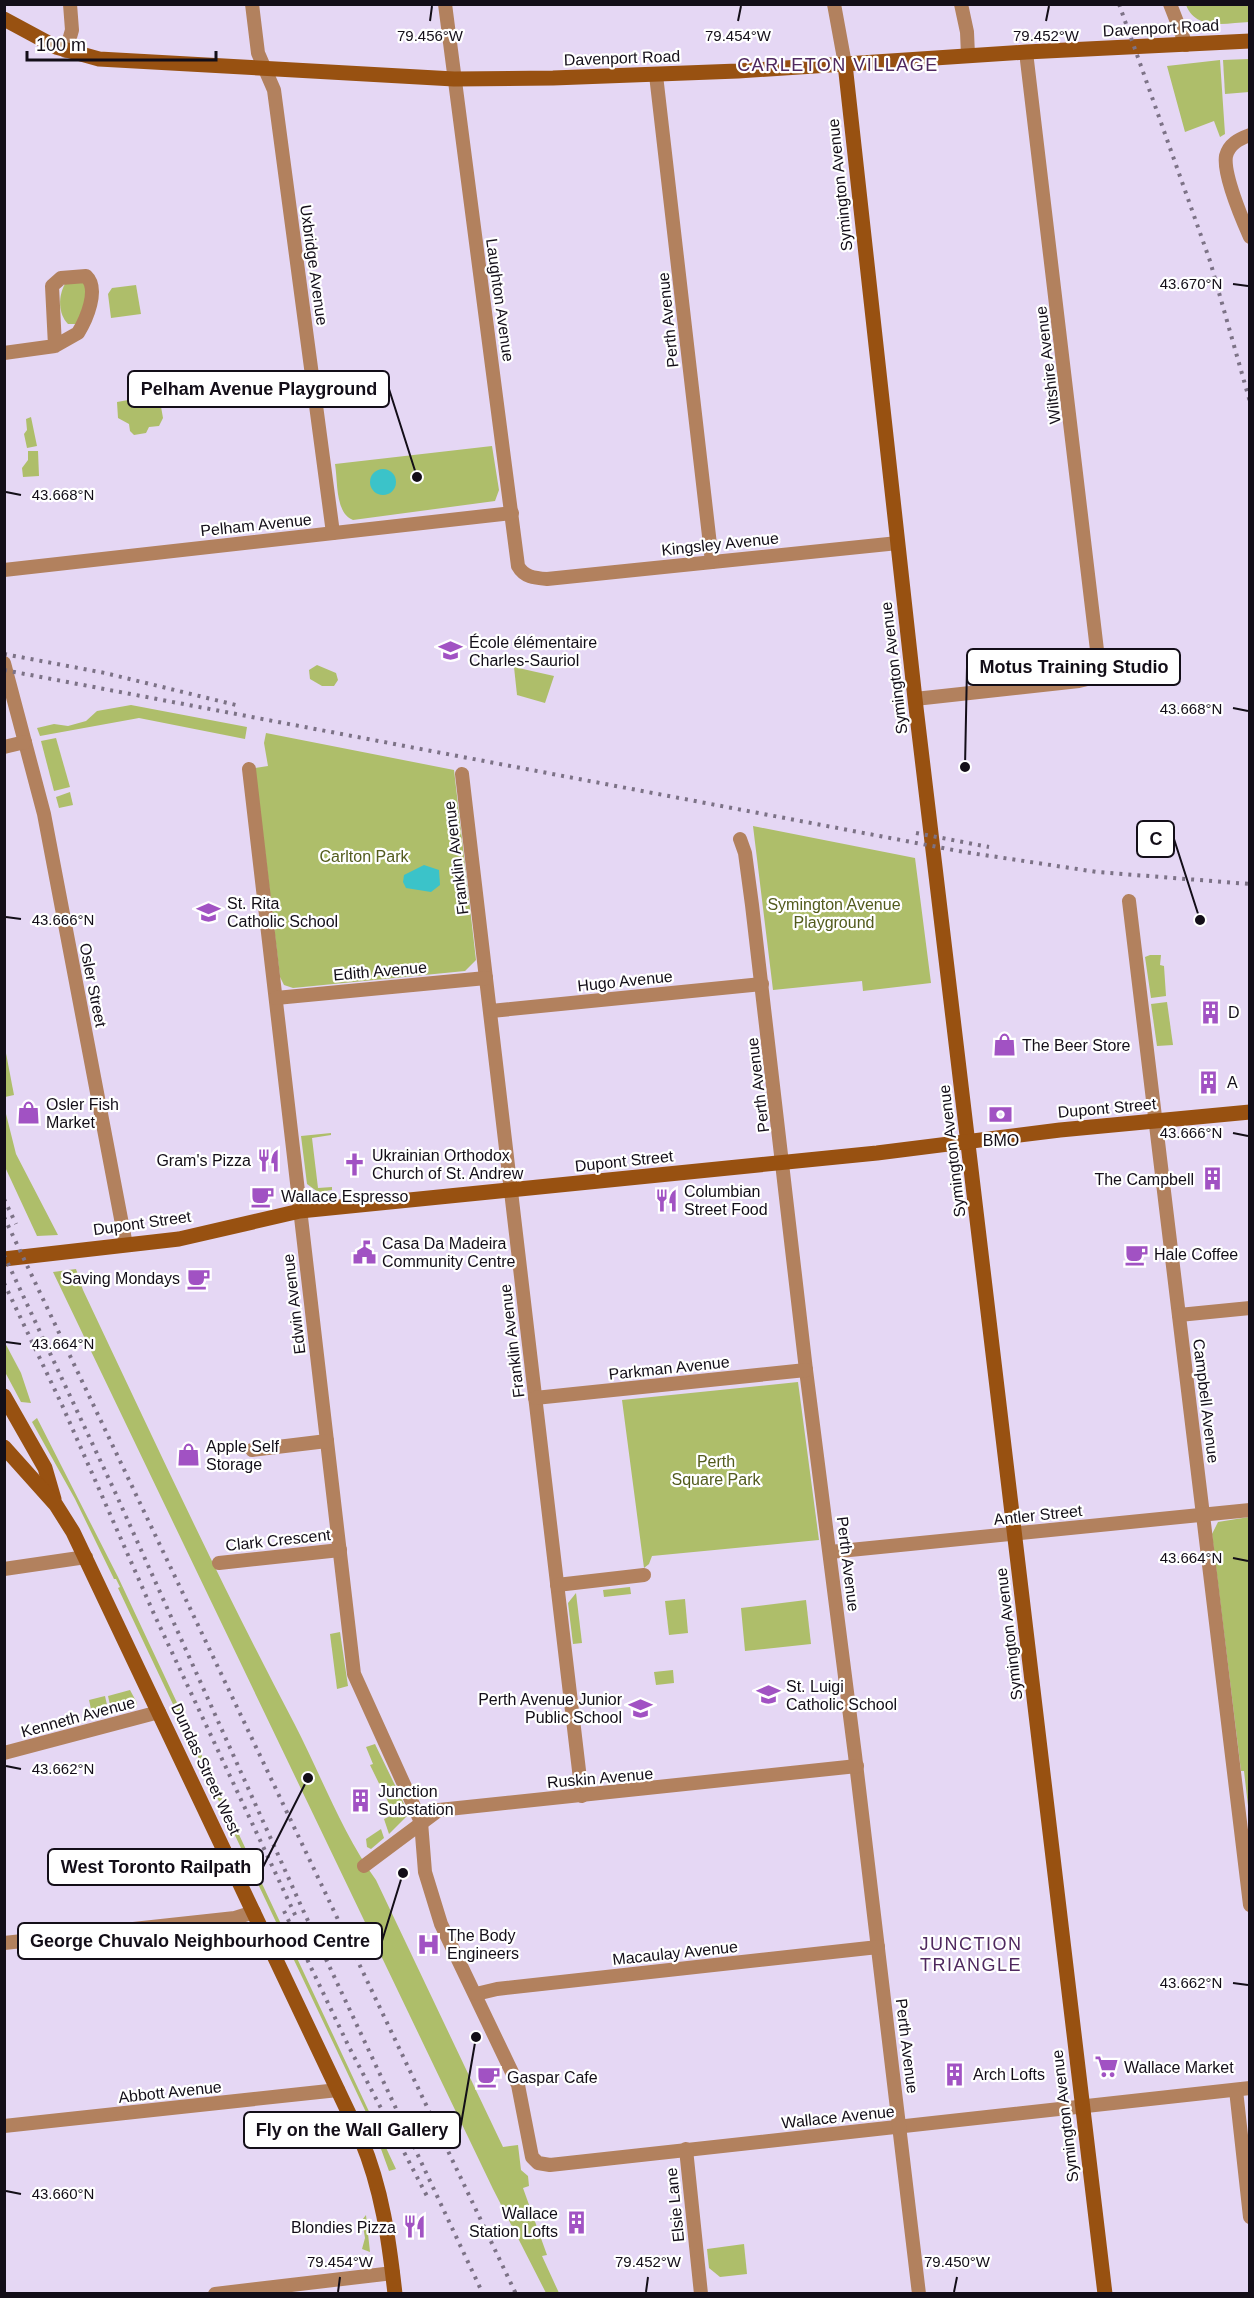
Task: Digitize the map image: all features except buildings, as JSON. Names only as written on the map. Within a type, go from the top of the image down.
[{"type":"street","points":[[66,51],[72,30],[70,4]]},
{"type":"street","name":"Uxbridge Avenue","points":[[252,4],[258,53],[274,90],[333,533]]},
{"type":"street","name":"Laughton Avenue","points":[[445,4],[518,566],[527,576],[546,579]]},
{"type":"street","name":"Symington Avenue","points":[[834,4],[845,64],[915,699],[1105,2294]]},
{"type":"street","points":[[961,4],[967,32],[968,56]]},
{"type":"street","points":[[1170,4],[1185,45]]},
{"type":"street","name":"Davenport Road","points":[[4,19],[66,51],[116,60],[454,79],[656,75],[1026,52],[1250,41]]},
{"type":"street","name":"Wiltshire Avenue","points":[[915,699],[1078,681],[1097,674],[1100,659],[1026,52]]},
{"type":"street","name":"Perth Avenue","points":[[656,75],[712,562]]},
{"type":"street","points":[[1250,135],[1235,141],[1226,155],[1226,162],[1250,237]]},
{"type":"street","points":[[4,353],[55,346],[70,340],[82,324],[92,291],[91,282],[86,276],[61,278],[52,286],[55,346]]},
{"type":"street","name":"Pelham Avenue","points":[[4,570],[512,513]]},
{"type":"street","name":"Kingsley Avenue","points":[[546,579],[898,543]]},
{"type":"street","name":"Osler Street","points":[[4,663],[44,814],[126,1245]]},
{"type":"street","points":[[4,747],[25,742]]},
{"type":"street","name":"Edwin Avenue","points":[[249,769],[354,1674],[421,1822],[425,1872],[441,1924],[518,2085],[530,2150],[538,2163]]},
{"type":"street","name":"Franklin Avenue","points":[[462,774],[582,1796]]},
{"type":"street","name":"Perth Avenue","points":[[740,839],[745,854],[762,984],[806,1370],[857,1766],[919,2294]]},
{"type":"street","name":"Campbell Avenue","points":[[1129,900],[1249,1899]]},
{"type":"street","name":"Edith Avenue","points":[[276,998],[486,978]]},
{"type":"street","name":"Hugo Avenue","points":[[491,1011],[762,984]]},
{"type":"street","name":"Dupont Street","points":[[4,1259],[179,1239],[300,1211],[510,1192],[1250,1112]]},
{"type":"street","points":[[1179,1315],[1250,1308]]},
{"type":"street","name":"Parkman Avenue","points":[[535,1398],[806,1370]]},
{"type":"street","points":[[4,1396],[45,1468],[56,1505]]},
{"type":"street","points":[[252,1450],[327,1441]]},
{"type":"street","name":"Dundas Street West","points":[[4,1447],[56,1505],[86,1557],[338,2090],[375,2172],[384,2213],[395,2294]]},
{"type":"street","name":"Antler Street","points":[[830,1552],[1250,1510]]},
{"type":"street","name":"Clark Crescent","points":[[219,1563],[340,1550]]},
{"type":"street","points":[[4,1569],[86,1557]]},
{"type":"street","points":[[557,1585],[644,1575]]},
{"type":"street","name":"Kenneth Avenue","points":[[4,1753],[159,1712]]},
{"type":"street","name":"Ruskin Avenue","points":[[364,1866],[439,1810],[857,1766]]},
{"type":"street","points":[[4,1943],[235,1918],[254,1912]]},
{"type":"street","name":"Macaulay Avenue","points":[[476,1994],[491,1989],[878,1947]]},
{"type":"street","points":[[1243,2089],[1250,2217]]},
{"type":"street","name":"Wallace Avenue","points":[[538,2163],[550,2165],[1243,2089]]},
{"type":"street","name":"Abbott Avenue","points":[[4,2126],[338,2090]]},
{"type":"street","name":"Elsie Lane","points":[[686,2149],[701,2294]]},
{"type":"street","points":[[222,2293],[393,2272]]},
{"type":"green space","points":[[1186,5],[1249,5],[1249,22],[1213,24],[1205,22],[1197,19]]},
{"type":"green space","points":[[1249,59],[1249,92],[1225,94],[1223,60]]},
{"type":"green space","points":[[1220,60],[1225,134],[1220,137],[1214,121],[1185,132],[1167,66]]},
{"type":"green space","points":[[84,282],[87,296],[77,324],[68,324],[61,310],[60,299],[63,289],[65,284]]},
{"type":"green space","points":[[136,285],[141,314],[111,318],[108,294],[112,288]]},
{"type":"green space","points":[[156,397],[160,401],[163,418],[159,426],[149,427],[146,433],[134,435],[130,431],[129,424],[118,418],[117,402]]},
{"type":"green space","points":[[31,417],[37,446],[27,448],[24,434],[27,430],[26,419]]},
{"type":"green space","points":[[492,446],[499,490],[495,501],[353,520],[347,516],[340,504],[335,464]]},
{"type":"green space","points":[[28,451],[38,451],[39,476],[23,477],[22,468],[28,460]]},
{"type":"green space","points":[[317,665],[336,673],[338,680],[334,686],[322,686],[310,679],[309,670]]},
{"type":"green space","points":[[514,667],[554,676],[545,703],[517,695]]},
{"type":"green space","points":[[131,705],[247,727],[245,739],[139,718],[40,736],[37,728],[54,724],[68,726],[86,721],[97,711]]},
{"type":"green space","name":"Carlton Park","points":[[266,733],[454,770],[476,960],[465,971],[293,988],[284,985],[280,977],[255,768],[268,766],[264,743]]},
{"type":"green space","points":[[56,738],[70,787],[54,791],[41,741]]},
{"type":"green space","points":[[70,792],[73,805],[59,808],[56,797]]},
{"type":"green space","name":"Symington Avenue Playground","points":[[753,826],[915,858],[931,983],[863,991],[862,981],[773,990]]},
{"type":"green space","points":[[1161,955],[1160,965],[1164,966],[1166,996],[1151,998],[1145,957]]},
{"type":"green space","points":[[1167,1002],[1173,1045],[1157,1046],[1151,1004]]},
{"type":"green space","points":[[5,1048],[14,1095],[4,1097]]},
{"type":"green space","points":[[4,1106],[16,1154],[58,1235],[37,1236],[5,1167]]},
{"type":"green space","points":[[331,1133],[331,1135],[312,1138],[318,1188],[332,1187],[332,1190],[318,1192],[307,1184],[301,1136]]},
{"type":"green space","points":[[76,1269],[83,1290],[212,1562],[342,1823],[376,1880],[503,2147],[518,2145],[521,2170],[528,2176],[529,2186],[523,2188],[547,2255],[542,2256],[559,2293],[546,2293],[493,2189],[53,1272]]},
{"type":"green space","points":[[4,1341],[21,1373],[31,1403],[21,1402],[5,1372]]},
{"type":"green space","name":"Perth Square Park","points":[[798,1382],[819,1540],[652,1556],[649,1564],[644,1568],[622,1400]]},
{"type":"green space","points":[[37,1418],[118,1577],[396,2169],[389,2171],[373,2127],[118,1588],[120,1587],[32,1422]]},
{"type":"green space","points":[[1249,1517],[1248,1806],[1244,1771],[1241,1771],[1212,1534],[1218,1522]]},
{"type":"green space","points":[[630,1587],[631,1594],[604,1597],[603,1590]]},
{"type":"green space","points":[[576,1593],[582,1643],[573,1644],[568,1603]]},
{"type":"green space","points":[[685,1599],[688,1633],[669,1635],[665,1601]]},
{"type":"green space","points":[[806,1600],[811,1644],[745,1651],[741,1608]]},
{"type":"green space","points":[[340,1632],[348,1686],[337,1689],[330,1634]]},
{"type":"green space","points":[[673,1670],[674,1683],[656,1685],[654,1672]]},
{"type":"green space","points":[[130,1690],[137,1703],[135,1708],[112,1714],[108,1696]]},
{"type":"green space","points":[[105,1696],[109,1714],[93,1718],[89,1700]]},
{"type":"green space","points":[[375,1744],[409,1814],[389,1834],[384,1819],[394,1814],[370,1765],[373,1764],[366,1747]]},
{"type":"green space","points":[[381,1829],[384,1838],[371,1849],[367,1847],[366,1839]]},
{"type":"green space","points":[[366,2215],[370,2252],[362,2249],[365,2238],[362,2220]]},
{"type":"green space","points":[[744,2244],[747,2274],[720,2277],[709,2268],[707,2249]]},
{"type":"shaded area","points":[[383,469],[392,473],[396,482],[392,491],[383,495],[374,491],[370,482],[374,473]]},
{"type":"shaded area","points":[[424,865],[439,870],[440,885],[431,892],[406,888],[403,882],[404,875]]},
{"type":"railway","points":[[1119,4],[1210,261],[1250,402]]},
{"type":"railway","points":[[4,654],[105,673],[236,705]]},
{"type":"railway","points":[[4,670],[964,852],[1097,872],[1250,884]]},
{"type":"railway","points":[[916,833],[989,847]]},
{"type":"railway","points":[[4,1199],[16,1224]]},
{"type":"railway","points":[[4,1217],[516,2294]]},
{"type":"railway","points":[[4,1255],[115,1492],[302,1908],[483,2294]]},
{"type":"railway","points":[[4,1283],[62,1405],[154,1614],[297,1919]]},
{"type":"railway","points":[[284,1911],[349,2047],[428,2198]]},
{"type":"place","name":"Pelham Avenue Playground","points":[[417,477]]},
{"type":"place","name":"École élémentaire Charles-Sauriol","points":[[451,651]]},
{"type":"place","name":"Motus Training Studio","points":[[965,767]]},
{"type":"place","name":"St. Rita Catholic School","points":[[209,912]]},
{"type":"place","name":"C","points":[[1200,920]]},
{"type":"place","name":"D","points":[[1210,1012]]},
{"type":"place","name":"The Beer Store","points":[[1004,1045]]},
{"type":"place","name":"A","points":[[1209,1082]]},
{"type":"place","name":"Osler Fish Market","points":[[28,1113]]},
{"type":"place","name":"BMO","points":[[1001,1115]]},
{"type":"place","name":"Gram's Pizza","points":[[269,1160]]},
{"type":"place","name":"Ukrainian Orthodox Church of St. Andrew","points":[[354,1164]]},
{"type":"place","name":"The Campbell","points":[[1212,1179]]},
{"type":"place","name":"Wallace Espresso","points":[[263,1196]]},
{"type":"place","name":"Columbian Street Food","points":[[666,1200]]},
{"type":"place","name":"Casa Da Madeira Community Centre","points":[[364,1252]]},
{"type":"place","name":"Hale Coffee","points":[[1136,1254]]},
{"type":"place","name":"Saving Mondays","points":[[198,1278]]},
{"type":"place","name":"Apple Self Storage","points":[[188,1455]]},
{"type":"place","name":"St. Luigi Catholic School","points":[[768,1695]]},
{"type":"place","name":"Perth Avenue Junior Public School","points":[[640,1708]]},
{"type":"place","name":"West Toronto Railpath","points":[[308,1778]]},
{"type":"place","name":"Junction Substation","points":[[360,1800]]},
{"type":"place","name":"George Chuvalo Neighbourhood Centre","points":[[403,1873]]},
{"type":"place","name":"The Body Engineers","points":[[429,1944]]},
{"type":"place","name":"Fly on the Wall Gallery","points":[[476,2037]]},
{"type":"place","name":"Wallace Market","points":[[1106,2067]]},
{"type":"place","name":"Arch Lofts","points":[[955,2074]]},
{"type":"place","name":"Gaspar Cafe","points":[[489,2077]]},
{"type":"place","name":"Wallace Station Lofts","points":[[576,2222]]},
{"type":"place","name":"Blondies Pizza","points":[[414,2227]]},
{"type":"district","name":"CARLETON VILLAGE","points":[[838,65]]},
{"type":"district","name":"JUNCTION TRIANGLE","points":[[971,1954]]}]
